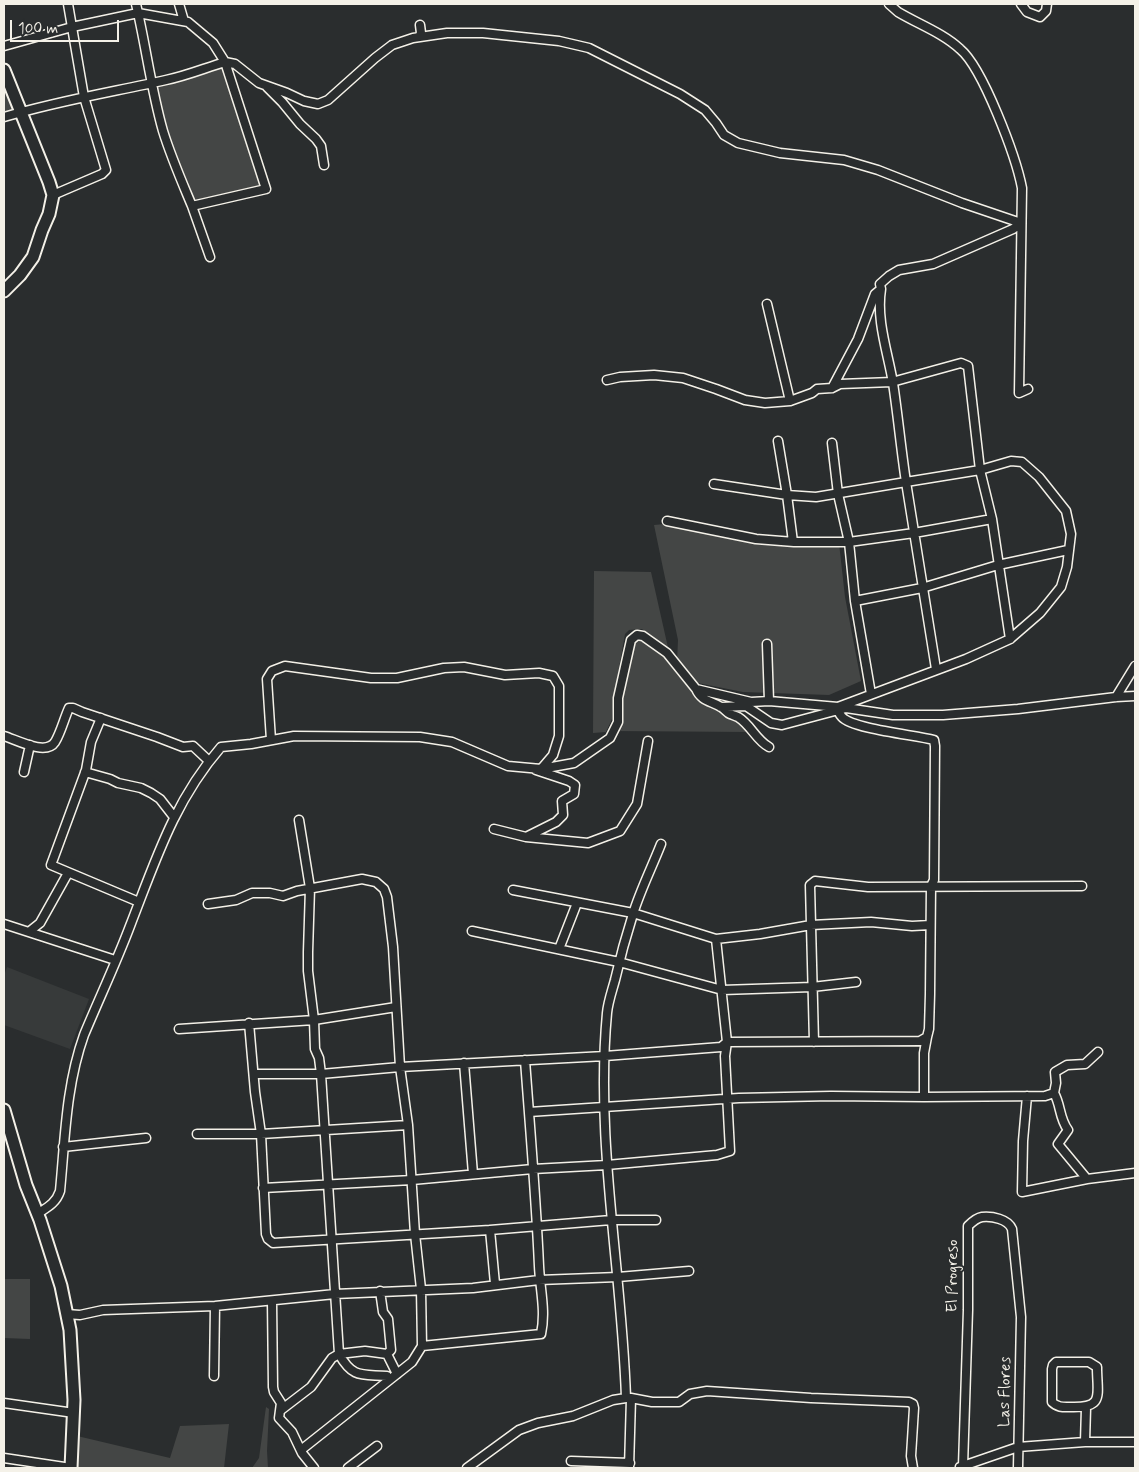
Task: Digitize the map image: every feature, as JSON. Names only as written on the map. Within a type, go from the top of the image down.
[{"type":"street","points":[[53,195],[102,174],[106,170],[84,97],[68,4]]},
{"type":"street","points":[[136,4],[151,83],[163,130],[210,257]]},
{"type":"street","points":[[179,4],[184,21]]},
{"type":"street","points":[[889,4],[898,12],[961,49],[975,67],[1018,168],[1022,188],[1019,393],[1028,389]]},
{"type":"street","points":[[1021,4],[1027,12],[1040,17],[1046,11],[1047,4]]},
{"type":"street","points":[[4,46],[72,27],[138,13],[188,22],[213,43],[225,62],[266,189],[192,206]]},
{"type":"street","points":[[419,37],[422,33],[420,25]]},
{"type":"street","points":[[4,116],[167,80],[225,62],[235,64],[259,83],[304,101],[318,104],[328,100],[392,45],[419,37],[447,33],[482,33],[559,40],[589,48],[680,94],[705,110],[724,135],[738,143],[780,154],[844,160],[870,167],[962,203],[1021,223]]},
{"type":"street","points":[[4,70],[53,195],[49,214],[33,257],[20,275],[4,291]]},
{"type":"street","points":[[266,86],[316,139],[321,146],[324,165]]},
{"type":"street","points":[[936,669],[881,322],[880,284],[899,270],[933,264],[952,257],[1013,229],[1021,223]]},
{"type":"street","points":[[832,388],[858,339],[875,294],[881,289]]},
{"type":"street","points":[[767,304],[790,401]]},
{"type":"street","points":[[607,380],[620,377],[654,375],[683,378],[744,400],[765,403],[790,401],[818,389],[832,388],[840,384],[892,382],[961,363],[968,366],[980,470],[992,519],[1010,639]]},
{"type":"street","points":[[778,441],[788,495],[793,542]]},
{"type":"street","points":[[832,444],[838,494],[849,542],[856,601],[871,694]]},
{"type":"street","points":[[714,484],[788,495],[816,497],[980,470],[1010,461],[1022,462],[1039,477],[1066,512],[1072,534],[1068,550],[1067,567],[1061,587],[1040,613],[1010,639],[966,659],[871,694],[838,709],[782,725],[771,723],[746,706],[722,707]]},
{"type":"street","points":[[666,521],[756,539],[793,542],[849,542],[992,519]]},
{"type":"street","points":[[856,601],[922,588],[998,566],[1068,550]]},
{"type":"street","points":[[37,1214],[57,1199],[60,1191],[67,1109],[78,1051],[139,902],[158,850],[174,817],[209,761],[221,747],[251,744],[294,736],[420,737],[452,742],[508,766],[538,769],[574,763],[610,738],[618,722],[618,698],[631,640],[637,635],[654,642],[667,653],[702,698],[740,718],[753,730],[761,742],[769,747]]},
{"type":"street","points":[[767,644],[769,701]]},
{"type":"street","points":[[271,740],[267,679],[272,671],[285,666],[371,678],[397,678],[444,668],[464,667],[505,675],[540,673],[553,676],[559,686],[559,736],[553,755],[538,769]]},
{"type":"street","points":[[1116,697],[1135,666]]},
{"type":"street","points":[[696,689],[751,702],[769,701],[838,709],[846,708],[893,715],[944,715],[1135,696]]},
{"type":"street","points":[[4,736],[43,749],[51,747],[56,741],[69,708],[73,708],[183,747],[193,746],[209,761]]},
{"type":"street","points":[[838,709],[842,719],[873,729],[934,740],[936,810],[934,880],[931,886],[929,1029],[924,1053],[924,1097]]},
{"type":"street","points":[[101,718],[91,742],[85,772],[51,865],[139,902]]},
{"type":"street","points":[[494,829],[526,836],[588,843],[620,831],[637,804],[648,741]]},
{"type":"street","points":[[24,772],[30,745]]},
{"type":"street","points":[[526,836],[556,822],[563,814],[562,801],[574,794],[575,785],[538,769]]},
{"type":"street","points":[[85,772],[118,783],[141,788],[151,793],[160,799],[174,817]]},
{"type":"street","points":[[299,820],[310,888],[308,952],[315,1050],[319,1058],[321,1074],[340,1354],[346,1366],[352,1372],[362,1375],[387,1376],[388,1380]]},
{"type":"street","points":[[571,1461],[630,1466],[629,1398],[607,1165],[604,1107],[607,1012],[633,913],[661,844]]},
{"type":"street","points":[[30,931],[40,923],[68,873]]},
{"type":"street","points":[[208,904],[236,900],[252,893],[270,892],[283,896],[310,888],[362,879],[376,882],[384,889],[387,897],[393,947],[400,1067],[408,1125],[415,1234],[421,1289],[422,1346],[412,1362],[301,1450]]},
{"type":"street","points":[[814,1042],[810,885],[815,881],[868,887],[1082,886]]},
{"type":"street","points":[[513,890],[633,913],[716,940],[811,925],[871,922],[912,926],[930,925]]},
{"type":"street","points":[[559,949],[577,903]]},
{"type":"street","points":[[4,924],[115,960]]},
{"type":"street","points":[[472,931],[619,962],[722,990],[812,987],[856,982]]},
{"type":"street","points":[[263,1188],[412,1180],[533,1168],[607,1165],[717,1155],[730,1151],[729,1099],[725,1056],[727,1042],[716,940]]},
{"type":"street","points":[[178,1030],[314,1020],[396,1007]]},
{"type":"street","points":[[249,1024],[261,1134],[266,1234],[273,1243],[332,1241],[612,1220],[656,1220]]},
{"type":"street","points":[[254,1074],[321,1074],[400,1067],[605,1056],[721,1047],[727,1042],[920,1041],[927,1036]]},
{"type":"street","points":[[1087,1179],[1058,1144],[1068,1130],[1061,1121],[1060,1104],[1054,1093],[1056,1072],[1067,1065],[1085,1064],[1098,1052]]},
{"type":"street","points":[[422,1346],[541,1334],[544,1315],[539,1280],[525,1060]]},
{"type":"street","points":[[464,1063],[473,1174]]},
{"type":"street","points":[[528,1112],[729,1099],[831,1096],[1044,1096],[1054,1093]]},
{"type":"street","points":[[1028,1096],[1022,1192],[1087,1179],[1135,1174]]},
{"type":"street","points":[[4,1110],[26,1185],[61,1286],[70,1330],[74,1413],[71,1468],[4,1458]]},
{"type":"street","points":[[197,1134],[261,1134],[408,1125]]},
{"type":"street","points":[[63,1147],[146,1138]]},
{"type":"street","name":"El Progreso","points":[[961,1467],[968,1310],[968,1226],[973,1221],[982,1217],[1010,1223],[1021,1317]]},
{"type":"street","points":[[490,1230],[495,1284]]},
{"type":"street","points":[[66,1314],[80,1315],[103,1310],[215,1306],[380,1290],[473,1288],[539,1280],[618,1277],[689,1271]]},
{"type":"street","points":[[380,1290],[383,1312],[388,1319],[391,1350],[387,1354]]},
{"type":"street","points":[[272,1301],[273,1387],[280,1400],[279,1420],[282,1420],[292,1432],[302,1454],[314,1468]]},
{"type":"street","points":[[214,1376],[215,1306]]},
{"type":"street","name":"Las Flores","points":[[1018,1468],[1021,1317]]},
{"type":"street","points":[[281,1410],[311,1388],[332,1358],[340,1354],[365,1351],[387,1354]]},
{"type":"street","points":[[387,1354],[397,1374]]},
{"type":"street","points":[[1056,1362],[1088,1362],[1097,1367],[1097,1397],[1094,1404],[1086,1408],[1059,1407],[1052,1402],[1052,1369],[1056,1362]]},
{"type":"street","points":[[467,1468],[519,1430],[538,1423],[573,1416],[613,1400],[629,1398],[652,1402],[679,1402],[690,1394],[707,1391],[909,1402],[913,1404],[914,1408],[911,1456],[913,1468]]},
{"type":"street","points":[[4,1403],[74,1413]]},
{"type":"street","points":[[1085,1442],[1086,1408]]},
{"type":"street","points":[[961,1467],[1018,1448],[1085,1442],[1135,1442]]},
{"type":"street","points":[[348,1468],[377,1446]]},
{"type":"shaded area","points":[[223,64],[263,187],[193,204],[164,128],[162,109],[154,84]]},
{"type":"shaded area","points":[[4,74],[18,111],[4,115]]},
{"type":"shaded area","points":[[665,524],[726,537],[792,546],[839,543],[845,597],[861,681],[829,695],[743,692],[693,682],[677,662],[678,640],[654,525]]},
{"type":"shaded area","points":[[594,571],[651,572],[669,652],[642,629],[629,630],[625,634],[614,696],[612,719],[606,732],[593,733]]},
{"type":"shaded area","points":[[638,635],[662,653],[696,697],[705,705],[722,711],[737,720],[750,732],[611,731],[617,723],[630,640]]},
{"type":"shaded area","points":[[7,967],[89,999],[70,1049],[4,1025],[4,976]]},
{"type":"shaded area","points":[[4,1279],[30,1279],[30,1339],[4,1338]]},
{"type":"shaded area","points":[[266,1407],[269,1409],[268,1468],[252,1468],[259,1458]]},
{"type":"shaded area","points":[[229,1424],[224,1468],[72,1468],[73,1435],[170,1458],[180,1426]]}]
